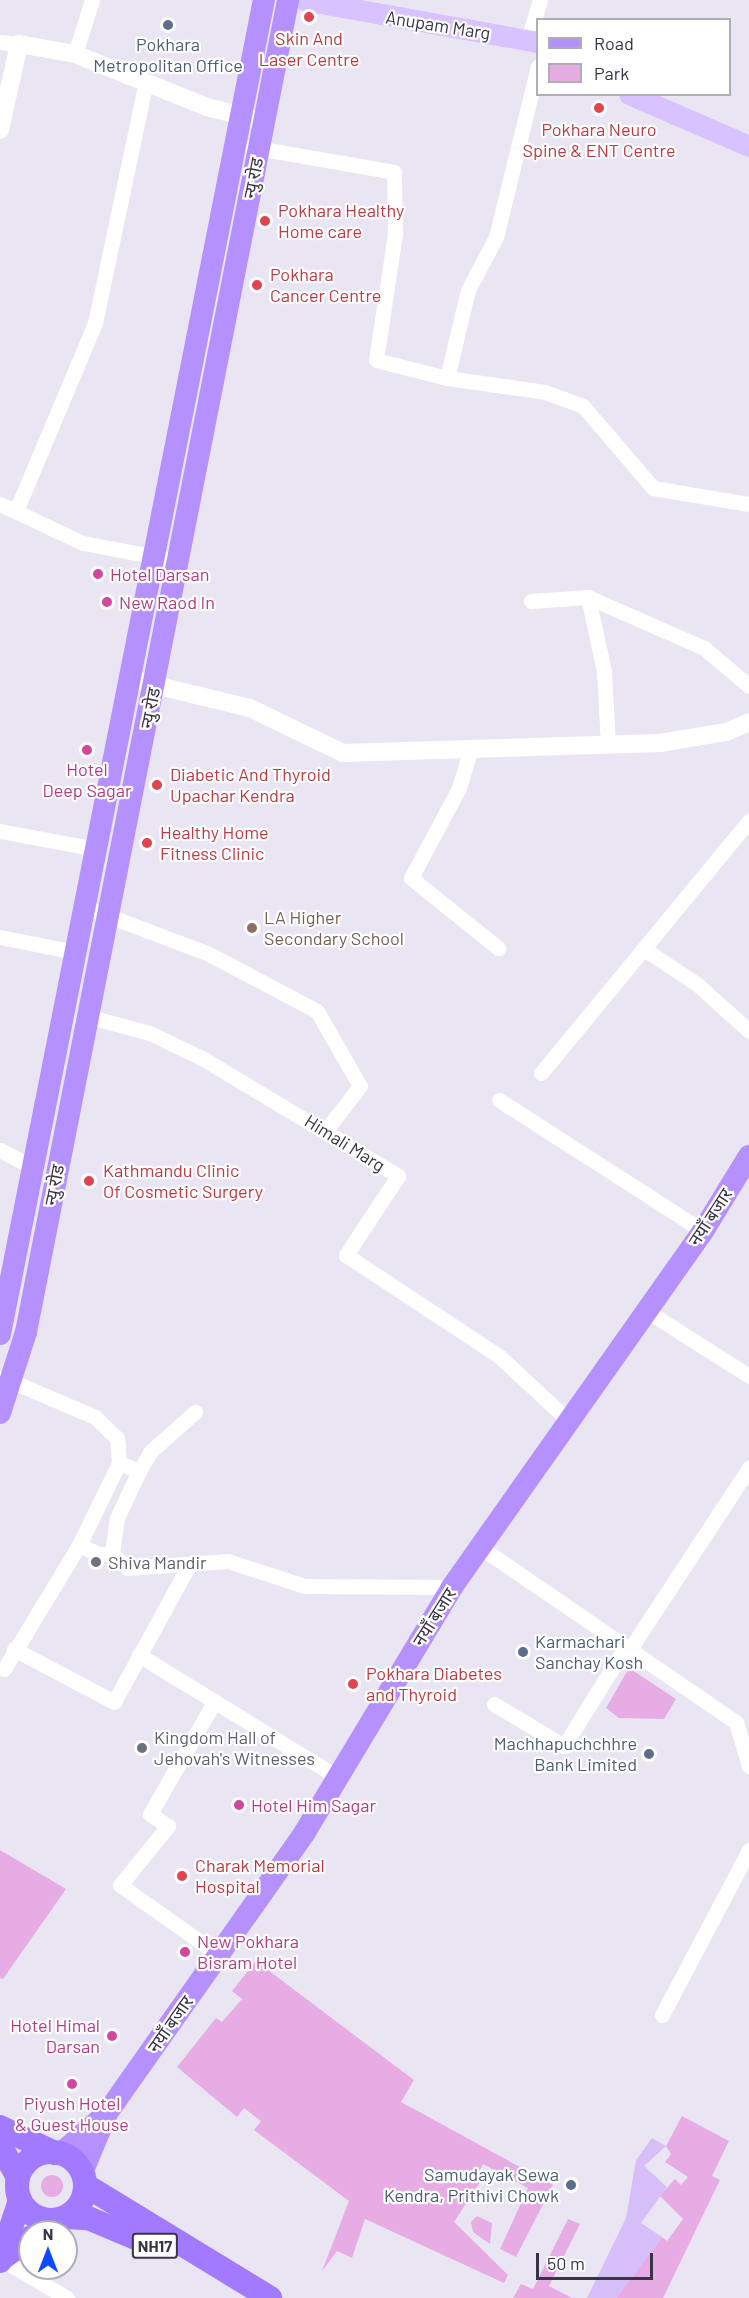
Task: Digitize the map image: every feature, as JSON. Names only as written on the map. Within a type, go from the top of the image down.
[{"type":"highway","points":[[0,2127],[57,2153],[84,2179],[81,2204],[59,2220]]},
{"type":"highway","points":[[0,2145],[19,2188],[36,2217],[63,2218]]},
{"type":"highway","points":[[0,2260],[19,2188],[36,2156],[57,2153]]},
{"type":"highway","name":"NH17","points":[[84,2179],[252,2292]]},
{"type":"highway","name":"NH17","points":[[63,2218],[88,2218],[252,2292]]},
{"type":"highway","points":[[0,2260],[18,2247]]},
{"type":"main road","name":"Anupam Marg","points":[[282,1],[533,40]]},
{"type":"main road","name":"न्यु रोड","points":[[1,1325],[36,1169],[75,952],[242,118],[282,1]]},
{"type":"main road","name":"न्यु रोड","points":[[0,1413],[86,1016],[154,685],[260,148],[282,1]]},
{"type":"main road","points":[[634,96],[749,146]]},
{"type":"main road","name":"नयाँ बजार","points":[[107,2113],[339,1778],[452,1587],[703,1231],[749,1156]]},
{"type":"main road","points":[[57,2153],[107,2113]]},
{"type":"main road","points":[[84,2179],[107,2113]]},
{"type":"street","points":[[75,54],[92,0]]},
{"type":"street","points":[[537,18],[540,0]]},
{"type":"street","points":[[533,40],[536,23]]},
{"type":"street","points":[[0,42],[75,54],[242,118],[265,120]]},
{"type":"street","points":[[0,130],[19,44]]},
{"type":"street","points":[[447,378],[468,290],[496,237],[536,70]]},
{"type":"street","points":[[16,511],[95,323],[146,81]]},
{"type":"street","points":[[237,145],[394,171],[395,234],[376,360],[447,378],[545,392],[583,406],[652,488],[663,494],[749,504]]},
{"type":"street","points":[[0,504],[83,543],[177,561]]},
{"type":"street","points":[[588,597],[604,671],[608,744]]},
{"type":"street","points":[[531,602],[588,597],[704,648],[749,686]]},
{"type":"street","points":[[130,679],[250,708],[342,753],[695,739],[749,722]]},
{"type":"street","points":[[471,748],[459,788],[411,878],[498,948]]},
{"type":"street","points":[[541,1073],[647,951],[749,821]]},
{"type":"street","points":[[0,831],[97,849]]},
{"type":"street","points":[[85,907],[207,953],[317,1011],[360,1086],[326,1130]]},
{"type":"street","points":[[0,937],[75,952]]},
{"type":"street","points":[[647,951],[698,986],[749,1031]]},
{"type":"street","name":"Himali Marg","points":[[86,1016],[150,1034],[192,1053],[326,1130],[398,1176],[346,1255],[500,1356],[568,1420]]},
{"type":"street","points":[[499,1100],[703,1231]]},
{"type":"street","points":[[0,1150],[36,1169]]},
{"type":"street","points":[[647,1311],[749,1376]]},
{"type":"street","points":[[4,1669],[79,1545],[119,1463],[117,1438],[95,1417],[6,1380]]},
{"type":"street","points":[[112,1553],[117,1518],[139,1471],[151,1451],[195,1412]]},
{"type":"street","points":[[119,1463],[139,1471]]},
{"type":"street","points":[[494,1704],[564,1746],[749,1468]]},
{"type":"street","points":[[79,1545],[98,1554],[112,1553],[127,1568],[228,1562],[304,1586],[452,1587]]},
{"type":"street","points":[[480,1547],[736,1722],[749,1766]]},
{"type":"street","points":[[14,1649],[114,1702],[190,1563]]},
{"type":"street","points":[[139,1655],[213,1704],[339,1778]]},
{"type":"street","points":[[213,1704],[150,1814],[168,1826],[120,1885],[219,1954]]},
{"type":"street","points":[[662,2014],[749,1850]]},
{"type":"street","points":[[0,2260],[67,2298]]},
{"type":"green space","points":[[629,1668],[676,1699],[664,1719],[619,1718],[606,1708]]},
{"type":"green space","points":[[0,1850],[66,1889],[3,1979],[0,1978]]},
{"type":"green space","points":[[256,1961],[414,2080],[401,2102],[553,2185],[516,2257],[500,2249],[528,2188],[483,2164],[475,2179],[480,2182],[454,2222],[508,2275],[504,2283],[365,2219],[352,2258],[337,2251],[322,2271],[349,2201],[254,2130],[261,2121],[244,2108],[237,2117],[177,2067],[216,2018],[222,2022],[242,1999],[232,1991]]},
{"type":"green space","points":[[682,2116],[729,2141],[712,2176],[720,2180],[663,2298],[616,2298],[662,2237],[667,2241],[683,2219],[660,2196],[675,2179],[681,2185],[688,2177],[665,2162],[671,2154],[666,2146]]},
{"type":"green space","points":[[52,2175],[60,2178],[63,2186],[60,2194],[52,2197],[44,2194],[41,2186],[44,2178]]},
{"type":"green space","points":[[477,2216],[492,2223],[490,2244],[473,2232],[471,2222]]},
{"type":"green space","points":[[568,2219],[580,2224],[549,2286],[572,2298],[513,2298],[521,2284],[533,2289]]},
{"type":"sand","points":[[652,2138],[666,2146],[644,2166],[667,2187],[641,2223],[662,2237],[616,2298],[587,2298],[626,2218],[636,2160]]},
{"type":"place","name":"Skin And Laser Centre","points":[[309,17]]},
{"type":"place","name":"Pokhara Metropolitan Office","points":[[168,25]]},
{"type":"place","name":"Pokhara Neuro Spine & ENT Centre","points":[[599,108]]},
{"type":"place","name":"Pokhara Healthy Home care","points":[[265,221]]},
{"type":"place","name":"Pokhara Cancer Centre","points":[[257,285]]},
{"type":"place","name":"Hotel Darsan","points":[[98,574]]},
{"type":"place","name":"New Raod In","points":[[107,602]]},
{"type":"place","name":"Hotel Deep Sagar","points":[[87,750]]},
{"type":"place","name":"Diabetic And Thyroid Upachar Kendra","points":[[157,785]]},
{"type":"place","name":"Healthy Home Fitness Clinic","points":[[147,843]]},
{"type":"place","name":"LA Higher Secondary School","points":[[252,928]]},
{"type":"place","name":"Kathmandu Clinic Of Cosmetic Surgery","points":[[89,1181]]},
{"type":"place","name":"Shiva Mandir","points":[[96,1562]]},
{"type":"place","name":"Karmachari Sanchay Kosh","points":[[523,1652]]},
{"type":"place","name":"Pokhara Diabetes and Thyroid","points":[[353,1684]]},
{"type":"place","name":"Kingdom Hall of Jehovah's Witnesses","points":[[142,1748]]},
{"type":"place","name":"Machhapuchchhre Bank Limited","points":[[649,1754]]},
{"type":"place","name":"Hotel Him Sagar","points":[[239,1805]]},
{"type":"place","name":"Charak Memorial Hospital","points":[[182,1876]]},
{"type":"place","name":"New Pokhara Bisram Hotel","points":[[185,1952]]},
{"type":"place","name":"Hotel Himal Darsan","points":[[112,2036]]},
{"type":"place","name":"Piyush Hotel & Guest House","points":[[72,2084]]},
{"type":"place","name":"Samudayak Sewa Kendra, Prithivi Chowk","points":[[571,2185]]}]
